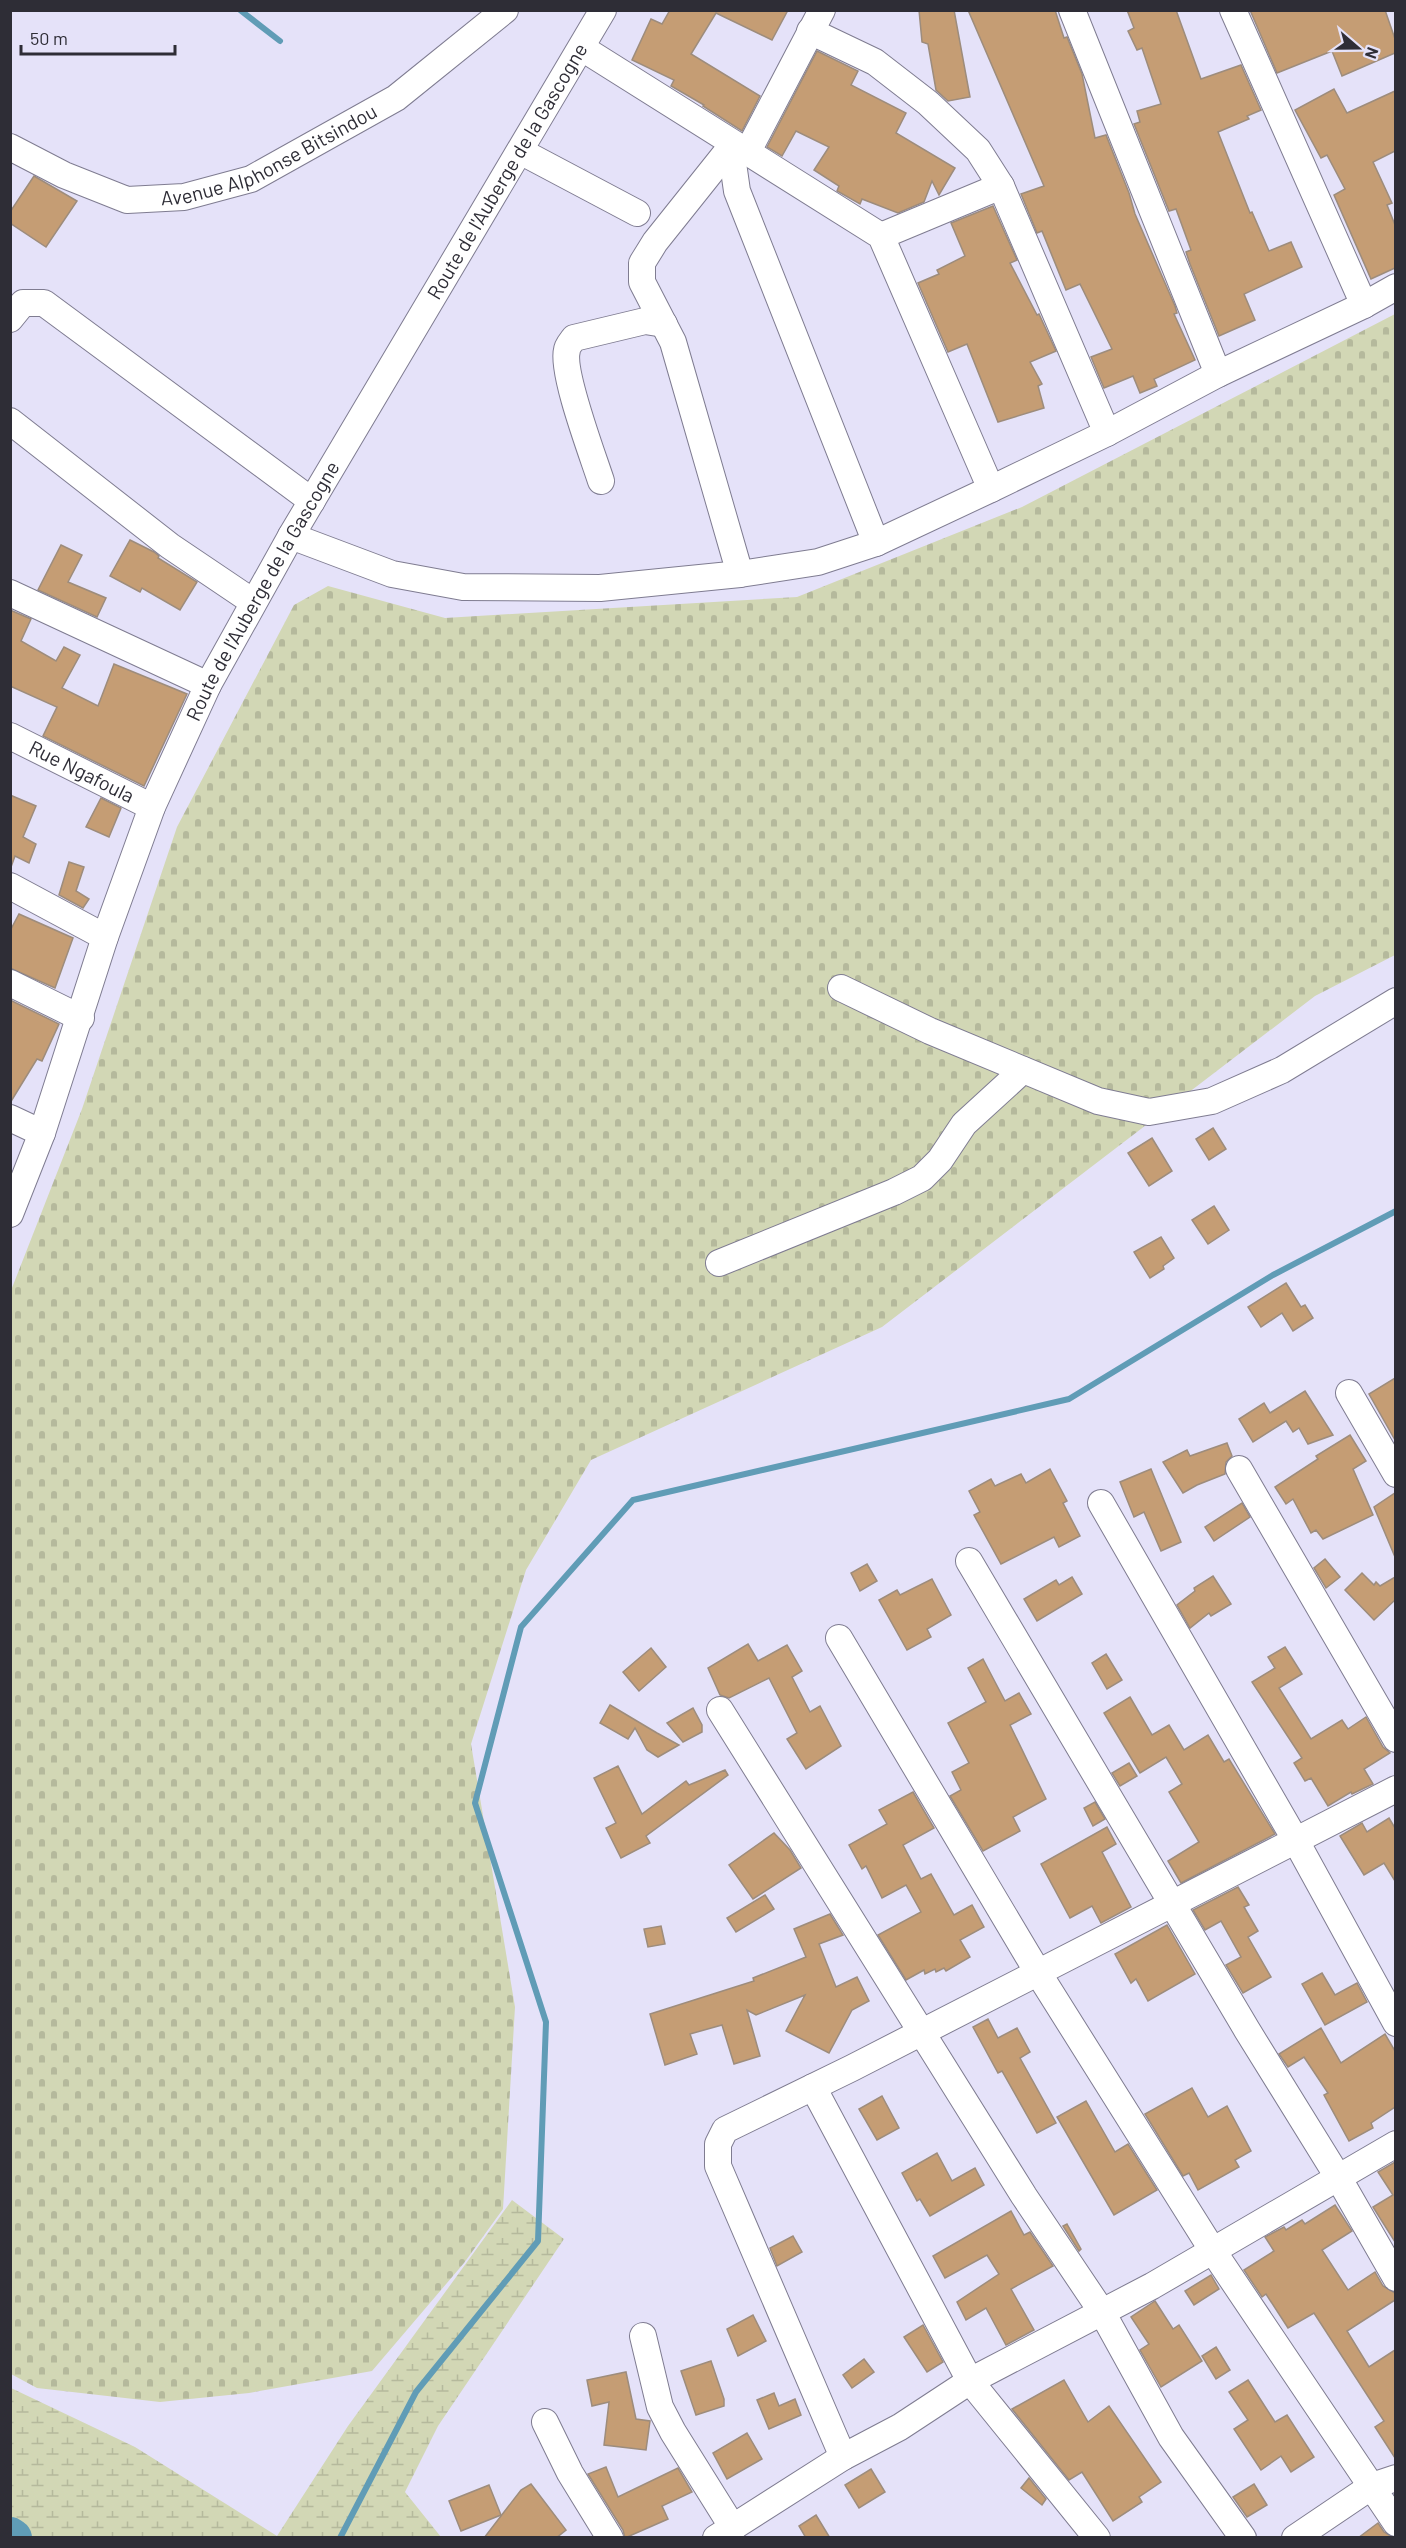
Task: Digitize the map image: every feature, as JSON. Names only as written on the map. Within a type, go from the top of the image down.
[{"type":"street","name":"Avenue Alphonse Bitsindou","points":[[10,147],[64,175],[126,200],[184,197],[251,179],[396,98],[505,10]]},
{"type":"street","name":"Route de l'Auberge de la Gascogne","points":[[10,1214],[42,1133],[81,1018],[105,937],[152,807],[208,685],[291,536],[603,10]]},
{"type":"street","points":[[1072,10],[1218,374]]},
{"type":"street","points":[[1233,10],[1364,305]]},
{"type":"street","points":[[740,574],[673,342],[642,282],[642,263],[655,242],[736,148],[816,21],[928,103],[978,150],[1001,186],[1107,433]]},
{"type":"street","points":[[582,48],[736,148],[881,236],[991,489]]},
{"type":"street","points":[[736,148],[737,191],[876,543]]},
{"type":"street","points":[[520,151],[636,213]]},
{"type":"street","points":[[881,236],[1001,186]]},
{"type":"street","points":[[291,536],[392,574],[463,588],[600,588],[740,574],[818,562],[876,543],[991,489],[1107,433],[1218,374],[1364,305],[1395,287]]},
{"type":"street","points":[[10,319],[23,303],[44,303],[312,501]]},
{"type":"street","points":[[601,481],[585,435],[570,378],[567,349],[574,338],[645,321],[664,324]]},
{"type":"street","points":[[10,421],[170,546],[253,602]]},
{"type":"street","points":[[10,592],[208,685]]},
{"type":"street","name":"Rue Ngafoula","points":[[10,736],[152,807]]},
{"type":"street","points":[[10,886],[105,937]]},
{"type":"street","points":[[10,982],[81,1018]]},
{"type":"street","points":[[841,988],[930,1031],[1098,1101],[1149,1112],[1212,1101],[1282,1070],[1395,1001]]},
{"type":"street","points":[[719,1263],[894,1192],[922,1178],[940,1160],[964,1124],[1023,1070]]},
{"type":"street","points":[[10,1118],[42,1133]]},
{"type":"street","points":[[1349,1393],[1395,1474]]},
{"type":"street","points":[[1239,1469],[1395,1739]]},
{"type":"street","points":[[1101,1503],[1296,1840],[1395,2023]]},
{"type":"street","points":[[969,1561],[1172,1904],[1338,2177],[1395,2278]]},
{"type":"street","points":[[839,1638],[1037,1971],[1213,2251],[1384,2482],[1395,2523]]},
{"type":"street","points":[[720,1710],[1024,2196],[1102,2312],[1171,2437],[1243,2538]]},
{"type":"street","points":[[843,2457],[718,2166],[718,2144],[725,2130],[1395,1789]]},
{"type":"street","points":[[813,2087],[970,2381],[1097,2538]]},
{"type":"street","points":[[643,2336],[660,2407],[725,2533],[843,2457],[900,2427],[970,2381],[1213,2251],[1395,2144]]},
{"type":"street","points":[[544,2422],[570,2473],[610,2538]]},
{"type":"street","points":[[1295,2538],[1384,2482]]},
{"type":"green space","points":[[1395,314],[1395,955],[1315,996],[882,1327],[591,1460],[526,1570],[471,1744],[515,2007],[503,2209],[464,2263],[372,2371],[249,2393],[160,2402],[37,2388],[11,2374],[10,1293],[82,1109],[177,827],[294,605],[328,586],[445,618],[797,597],[1022,507]]},
{"type":"green space","points":[[512,2200],[564,2239],[438,2426],[405,2492],[441,2537],[11,2537],[11,2388],[135,2447],[277,2536],[348,2426]]},
{"type":"building","points":[[670,10],[788,10],[772,40],[716,13],[691,54],[760,96],[742,131],[671,86],[674,80],[632,60],[651,19],[662,24]]},
{"type":"building","points":[[919,10],[954,10],[970,97],[948,101],[936,90],[928,44],[922,42]]},
{"type":"building","points":[[968,10],[1055,10],[1064,38],[1067,37],[1082,74],[1095,138],[1106,135],[1135,214],[1175,306],[1177,313],[1174,314],[1195,360],[1154,379],[1157,386],[1140,393],[1133,376],[1104,388],[1091,357],[1112,349],[1080,284],[1066,290],[1042,231],[1037,233],[1021,194],[1044,186]]},
{"type":"building","points":[[1127,10],[1176,10],[1201,79],[1241,65],[1261,110],[1247,116],[1249,119],[1218,132],[1250,213],[1252,212],[1269,251],[1291,242],[1302,267],[1244,294],[1255,320],[1219,336],[1190,264],[1186,252],[1191,250],[1176,209],[1169,211],[1134,124],[1140,122],[1137,111],[1161,104],[1142,48],[1137,50],[1128,31],[1134,28]]},
{"type":"building","points":[[1250,10],[1385,10],[1395,39],[1395,53],[1342,76],[1332,51],[1277,73]]},
{"type":"building","points":[[817,51],[858,71],[851,85],[906,113],[896,133],[955,168],[939,195],[932,181],[924,202],[898,213],[862,199],[860,204],[837,191],[839,186],[814,170],[829,147],[796,131],[782,156],[767,147]]},
{"type":"building","points":[[1334,89],[1347,113],[1395,91],[1395,151],[1373,162],[1392,203],[1387,205],[1395,225],[1395,268],[1371,279],[1334,195],[1345,189],[1327,155],[1321,158],[1295,110]]},
{"type":"building","points":[[34,176],[77,201],[46,247],[10,223],[10,212]]},
{"type":"building","points":[[993,206],[1017,260],[1010,263],[1037,315],[1039,314],[1056,351],[1030,362],[1042,384],[1038,386],[1044,408],[998,422],[967,344],[948,352],[918,283],[939,274],[937,270],[965,256],[951,223]]},
{"type":"building","points":[[130,540],[154,552],[159,556],[158,558],[197,582],[180,610],[142,588],[140,592],[110,576]]},
{"type":"building","points":[[61,545],[82,555],[68,582],[106,598],[97,617],[38,590]]},
{"type":"building","points":[[10,610],[31,619],[21,641],[56,661],[64,647],[80,655],[62,688],[98,706],[114,664],[187,694],[144,786],[43,736],[57,707],[10,686]]},
{"type":"building","points":[[10,795],[36,806],[23,837],[36,844],[29,863],[15,856],[11,867]]},
{"type":"building","points":[[101,798],[121,808],[109,837],[86,827]]},
{"type":"building","points":[[69,862],[84,867],[76,891],[89,899],[83,908],[59,895]]},
{"type":"building","points":[[19,914],[73,938],[55,988],[10,968],[10,931]]},
{"type":"building","points":[[10,1000],[59,1024],[42,1061],[37,1059],[10,1103]]},
{"type":"building","points":[[1213,1128],[1226,1149],[1209,1160],[1196,1139]]},
{"type":"building","points":[[1152,1138],[1172,1171],[1149,1186],[1128,1153]]},
{"type":"building","points":[[1214,1206],[1229,1230],[1208,1244],[1192,1220]]},
{"type":"building","points":[[1161,1237],[1174,1258],[1163,1266],[1164,1269],[1150,1278],[1134,1252]]},
{"type":"building","points":[[1286,1283],[1301,1307],[1305,1305],[1313,1318],[1293,1331],[1282,1313],[1261,1327],[1248,1307]]},
{"type":"building","points":[[1395,1378],[1395,1440],[1369,1394]]},
{"type":"building","points":[[1305,1391],[1333,1435],[1308,1444],[1299,1428],[1293,1432],[1286,1421],[1253,1442],[1239,1419],[1264,1403],[1270,1413]]},
{"type":"building","points":[[1350,1435],[1366,1461],[1353,1469],[1373,1515],[1323,1539],[1316,1530],[1311,1533],[1293,1499],[1286,1504],[1275,1487],[1318,1459],[1316,1456]]},
{"type":"building","points":[[1227,1443],[1232,1456],[1226,1462],[1225,1474],[1183,1493],[1163,1462],[1187,1450],[1190,1456]]},
{"type":"building","points":[[1050,1469],[1067,1501],[1063,1503],[1080,1536],[1059,1547],[1054,1537],[1001,1564],[974,1515],[980,1512],[969,1491],[991,1479],[995,1486],[1021,1474],[1026,1483]]},
{"type":"building","points":[[1151,1469],[1181,1542],[1161,1551],[1144,1512],[1134,1517],[1120,1482]]},
{"type":"building","points":[[1395,1493],[1395,1557],[1374,1507]]},
{"type":"building","points":[[1242,1503],[1250,1517],[1214,1541],[1205,1527]]},
{"type":"building","points":[[1325,1559],[1340,1577],[1326,1588],[1314,1568]]},
{"type":"building","points":[[867,1564],[877,1581],[860,1591],[851,1573]]},
{"type":"building","points":[[1362,1573],[1374,1585],[1376,1582],[1380,1586],[1395,1577],[1395,1600],[1374,1620],[1345,1590]]},
{"type":"building","points":[[1213,1576],[1231,1604],[1211,1616],[1209,1613],[1190,1628],[1177,1605],[1195,1591],[1194,1588]]},
{"type":"building","points":[[1072,1577],[1082,1594],[1037,1621],[1024,1599],[1056,1580],[1059,1585]]},
{"type":"building","points":[[932,1579],[951,1615],[927,1629],[931,1637],[907,1650],[879,1600],[897,1590],[900,1595]]},
{"type":"building","points":[[748,1644],[758,1661],[787,1645],[802,1671],[792,1677],[810,1712],[820,1706],[841,1746],[806,1769],[787,1739],[797,1733],[769,1678],[729,1698],[720,1695],[708,1668]]},
{"type":"building","points":[[1285,1647],[1302,1674],[1279,1688],[1311,1739],[1342,1720],[1348,1729],[1366,1717],[1383,1747],[1390,1753],[1364,1769],[1373,1784],[1352,1794],[1351,1792],[1328,1806],[1311,1778],[1305,1781],[1294,1763],[1302,1758],[1252,1682],[1275,1668],[1268,1657]]},
{"type":"building","points":[[651,1648],[666,1667],[639,1691],[623,1672]]},
{"type":"building","points":[[1106,1654],[1122,1680],[1107,1689],[1092,1663]]},
{"type":"building","points":[[983,1659],[1005,1701],[1019,1693],[1031,1714],[1010,1725],[1046,1799],[1013,1817],[1020,1831],[983,1851],[950,1796],[961,1790],[952,1772],[969,1763],[948,1723],[986,1702],[968,1668]]},
{"type":"building","points":[[1130,1697],[1152,1735],[1169,1725],[1184,1750],[1208,1735],[1224,1762],[1229,1759],[1275,1834],[1181,1883],[1168,1861],[1199,1842],[1169,1792],[1182,1784],[1166,1757],[1140,1773],[1104,1713]]},
{"type":"building","points":[[610,1705],[679,1745],[658,1757],[647,1750],[635,1728],[628,1739],[600,1723]]},
{"type":"building","points":[[693,1708],[702,1725],[702,1732],[683,1742],[667,1723]]},
{"type":"building","points":[[1129,1763],[1137,1776],[1120,1786],[1112,1773]]},
{"type":"building","points":[[618,1766],[642,1814],[686,1781],[689,1785],[725,1770],[728,1775],[646,1836],[650,1843],[621,1858],[606,1828],[616,1823],[594,1778]]},
{"type":"building","points":[[913,1792],[934,1828],[903,1845],[921,1879],[931,1874],[954,1915],[972,1905],[984,1927],[960,1940],[970,1957],[946,1971],[944,1968],[936,1972],[935,1969],[925,1974],[924,1970],[906,1980],[878,1935],[921,1912],[906,1885],[882,1898],[866,1866],[862,1869],[849,1845],[887,1824],[879,1810]]},
{"type":"building","points":[[1095,1802],[1105,1819],[1093,1826],[1084,1808]]},
{"type":"building","points":[[1389,1818],[1395,1828],[1395,1881],[1384,1863],[1364,1875],[1340,1836],[1362,1823],[1367,1832]]},
{"type":"building","points":[[1107,1827],[1116,1844],[1102,1852],[1131,1907],[1101,1923],[1092,1906],[1070,1918],[1041,1864]]},
{"type":"building","points":[[774,1833],[790,1850],[801,1868],[753,1899],[729,1865]]},
{"type":"building","points":[[1238,1887],[1249,1905],[1244,1907],[1258,1931],[1248,1937],[1271,1977],[1243,1993],[1226,1965],[1241,1957],[1221,1921],[1205,1930],[1193,1910]]},
{"type":"building","points":[[765,1895],[774,1909],[736,1932],[727,1918]]},
{"type":"building","points":[[830,1914],[843,1935],[819,1944],[836,1987],[857,1977],[869,2001],[852,2010],[829,2053],[786,2031],[805,1995],[756,2015],[747,2010],[760,2056],[734,2064],[722,2025],[690,2034],[697,2054],[665,2065],[650,2014],[754,1981],[753,1978],[806,1957],[794,1929]]},
{"type":"building","points":[[1167,1925],[1195,1974],[1148,2001],[1136,1979],[1131,1983],[1115,1954]]},
{"type":"building","points":[[661,1926],[665,1944],[648,1947],[644,1929]]},
{"type":"building","points":[[1322,1973],[1335,1995],[1357,1983],[1367,2002],[1325,2025],[1302,1984]]},
{"type":"building","points":[[988,2019],[998,2038],[1017,2028],[1030,2052],[1020,2058],[1056,2123],[1037,2133],[1002,2071],[998,2073],[973,2027]]},
{"type":"building","points":[[1321,2028],[1341,2063],[1385,2034],[1395,2051],[1395,2107],[1371,2123],[1373,2128],[1349,2141],[1324,2095],[1328,2093],[1304,2057],[1288,2067],[1279,2054]]},
{"type":"building","points":[[1192,2088],[1208,2117],[1227,2106],[1251,2151],[1235,2160],[1239,2167],[1198,2190],[1189,2173],[1183,2176],[1145,2114]]},
{"type":"building","points":[[882,2096],[899,2128],[877,2140],[859,2109]]},
{"type":"building","points":[[1086,2101],[1115,2152],[1128,2144],[1157,2190],[1114,2215],[1057,2117]]},
{"type":"building","points":[[937,2153],[952,2181],[975,2168],[984,2185],[930,2216],[920,2199],[917,2201],[902,2173]]},
{"type":"building","points":[[1395,2162],[1395,2242],[1373,2207],[1393,2195],[1378,2172]]},
{"type":"building","points":[[1335,2205],[1352,2231],[1322,2250],[1348,2290],[1375,2272],[1383,2286],[1395,2293],[1395,2300],[1347,2331],[1369,2367],[1395,2350],[1395,2458],[1375,2427],[1384,2421],[1314,2313],[1288,2328],[1266,2294],[1262,2297],[1244,2270],[1274,2251],[1265,2237],[1284,2227],[1286,2230],[1302,2220],[1305,2224]]},
{"type":"building","points":[[1011,2211],[1024,2235],[1030,2232],[1053,2266],[1011,2289],[1034,2330],[1006,2345],[986,2308],[966,2320],[957,2302],[999,2274],[987,2255],[945,2278],[933,2256]]},
{"type":"building","points":[[1067,2224],[1081,2249],[1079,2251],[1063,2226]]},
{"type":"building","points":[[793,2236],[802,2252],[777,2266],[770,2248]]},
{"type":"building","points":[[1211,2275],[1219,2289],[1194,2305],[1185,2291]]},
{"type":"building","points":[[1155,2301],[1173,2329],[1179,2325],[1202,2361],[1161,2387],[1140,2350],[1149,2344],[1131,2317]]},
{"type":"building","points":[[753,2315],[766,2341],[738,2356],[727,2329]]},
{"type":"building","points":[[923,2325],[943,2362],[927,2372],[904,2337]]},
{"type":"building","points":[[1216,2347],[1230,2370],[1216,2379],[1202,2356]]},
{"type":"building","points":[[864,2359],[874,2372],[852,2388],[843,2375]]},
{"type":"building","points":[[711,2361],[724,2399],[724,2406],[696,2415],[681,2371]]},
{"type":"building","points":[[626,2372],[636,2419],[650,2421],[646,2450],[604,2445],[609,2402],[592,2406],[587,2380]]},
{"type":"building","points":[[1064,2380],[1088,2422],[1109,2406],[1161,2482],[1139,2497],[1142,2502],[1113,2521],[1082,2472],[1069,2480],[1012,2409]]},
{"type":"building","points":[[1248,2380],[1275,2422],[1287,2415],[1314,2457],[1291,2472],[1281,2456],[1261,2470],[1234,2429],[1248,2420],[1229,2392]]},
{"type":"building","points":[[774,2393],[779,2406],[795,2399],[801,2415],[769,2429],[757,2400]]},
{"type":"building","points":[[747,2433],[762,2459],[727,2479],[713,2453]]},
{"type":"building","points":[[606,2467],[618,2497],[678,2468],[692,2492],[662,2506],[668,2519],[625,2538],[623,2530],[588,2474]]},
{"type":"building","points":[[871,2469],[885,2492],[859,2508],[845,2485]]},
{"type":"building","points":[[1029,2478],[1046,2499],[1042,2505],[1021,2488]]},
{"type":"building","points":[[531,2484],[566,2530],[556,2538],[484,2538],[521,2490]]},
{"type":"building","points":[[1254,2484],[1267,2505],[1247,2517],[1233,2497]]},
{"type":"building","points":[[489,2485],[501,2515],[461,2531],[449,2501]]},
{"type":"building","points":[[816,2515],[830,2538],[806,2538],[799,2526]]},
{"type":"building","points":[[1378,2523],[1384,2532],[1394,2538],[1358,2538]]},
{"type":"waterway","points":[[240,10],[280,41]]},
{"type":"waterway","points":[[340,2538],[416,2392],[538,2241],[546,2022],[475,1803],[521,1627],[633,1500],[1069,1399],[1273,1275],[1396,1211]]}]
